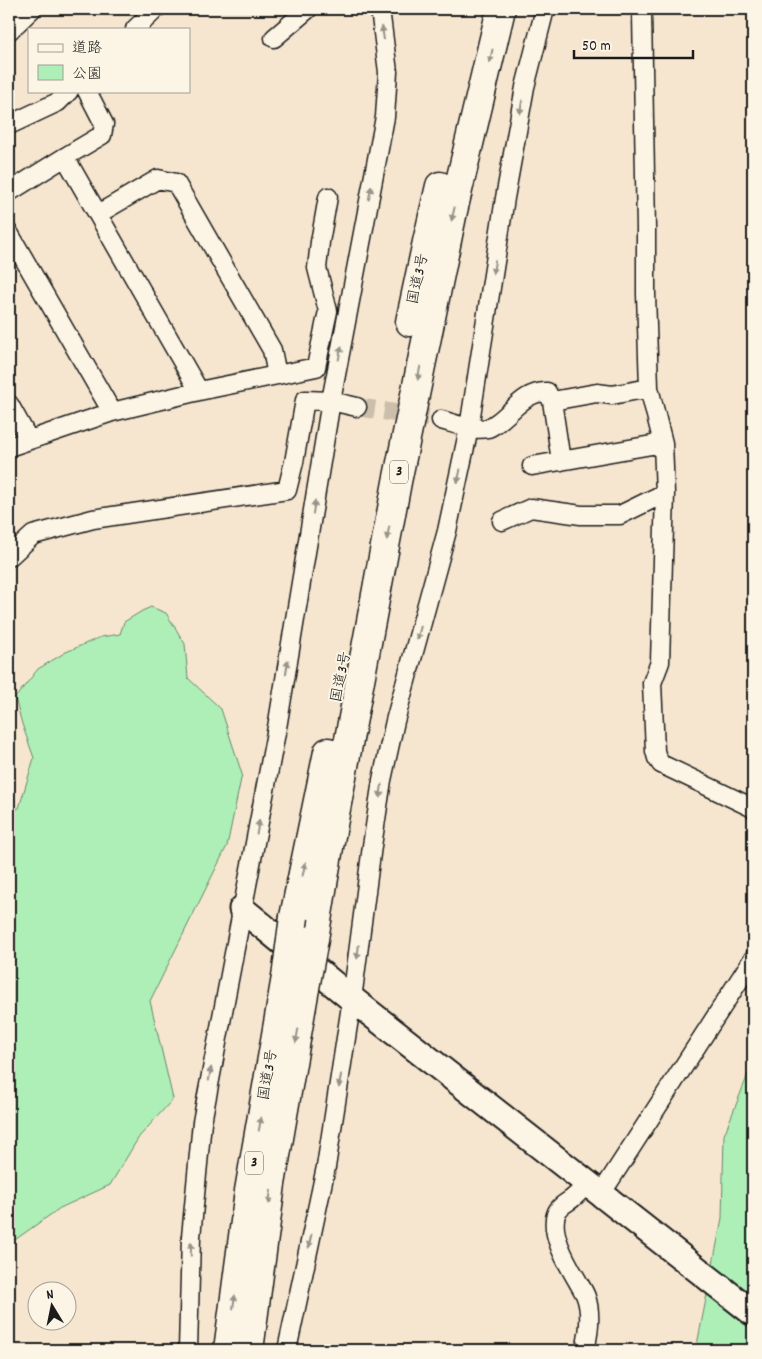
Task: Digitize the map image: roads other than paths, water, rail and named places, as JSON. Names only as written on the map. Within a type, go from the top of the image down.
[{"type":"highway","name":"国道3号","points":[[249,1350],[296,983],[294,917],[332,733],[398,382],[425,251],[484,9]]},
{"type":"highway","name":"国道3号","points":[[228,1350],[249,1191],[296,983],[314,939],[330,841],[399,472],[454,212],[502,9]]},
{"type":"street","points":[[9,31],[32,9]]},
{"type":"street","points":[[136,28],[156,9]]},
{"type":"street","points":[[274,38],[308,9]]},
{"type":"street","points":[[188,1350],[192,1237],[202,1122],[278,722],[332,401],[385,117],[388,72],[380,9]]},
{"type":"street","points":[[287,1350],[326,1167],[352,999],[382,780],[395,721],[447,531],[469,428],[505,198],[525,87],[545,9]]},
{"type":"street","points":[[644,9],[642,14],[649,388],[663,443],[665,493],[660,662],[652,683],[655,751],[661,764],[753,808]]},
{"type":"street","points":[[9,125],[58,102],[68,92]]},
{"type":"street","points":[[9,192],[102,135],[104,124],[88,92]]},
{"type":"street","points":[[65,158],[199,390]]},
{"type":"street","points":[[98,214],[158,179],[176,183],[272,350],[277,375]]},
{"type":"street","points":[[9,447],[112,412],[199,390],[316,367],[328,311],[317,268],[328,197]]},
{"type":"street","points":[[9,233],[112,412]]},
{"type":"street","points":[[552,402],[597,393],[612,395],[649,388]]},
{"type":"street","points":[[441,420],[469,428],[489,428],[500,421],[524,399],[538,392],[548,392],[552,402],[561,461]]},
{"type":"street","points":[[9,557],[33,535],[93,519],[287,490],[305,400],[332,401],[357,407]]},
{"type":"street","points":[[9,404],[29,440]]},
{"type":"street","points":[[532,466],[663,443]]},
{"type":"street","points":[[502,521],[531,508],[581,515],[620,515],[665,493]]},
{"type":"street","points":[[242,909],[352,999],[753,1313]]},
{"type":"street","points":[[753,943],[753,951]]},
{"type":"street","points":[[585,1350],[590,1314],[586,1297],[557,1239],[554,1225],[557,1213],[562,1205],[594,1189],[753,960]]},
{"type":"tunnel","points":[[357,407],[441,420]]}]
